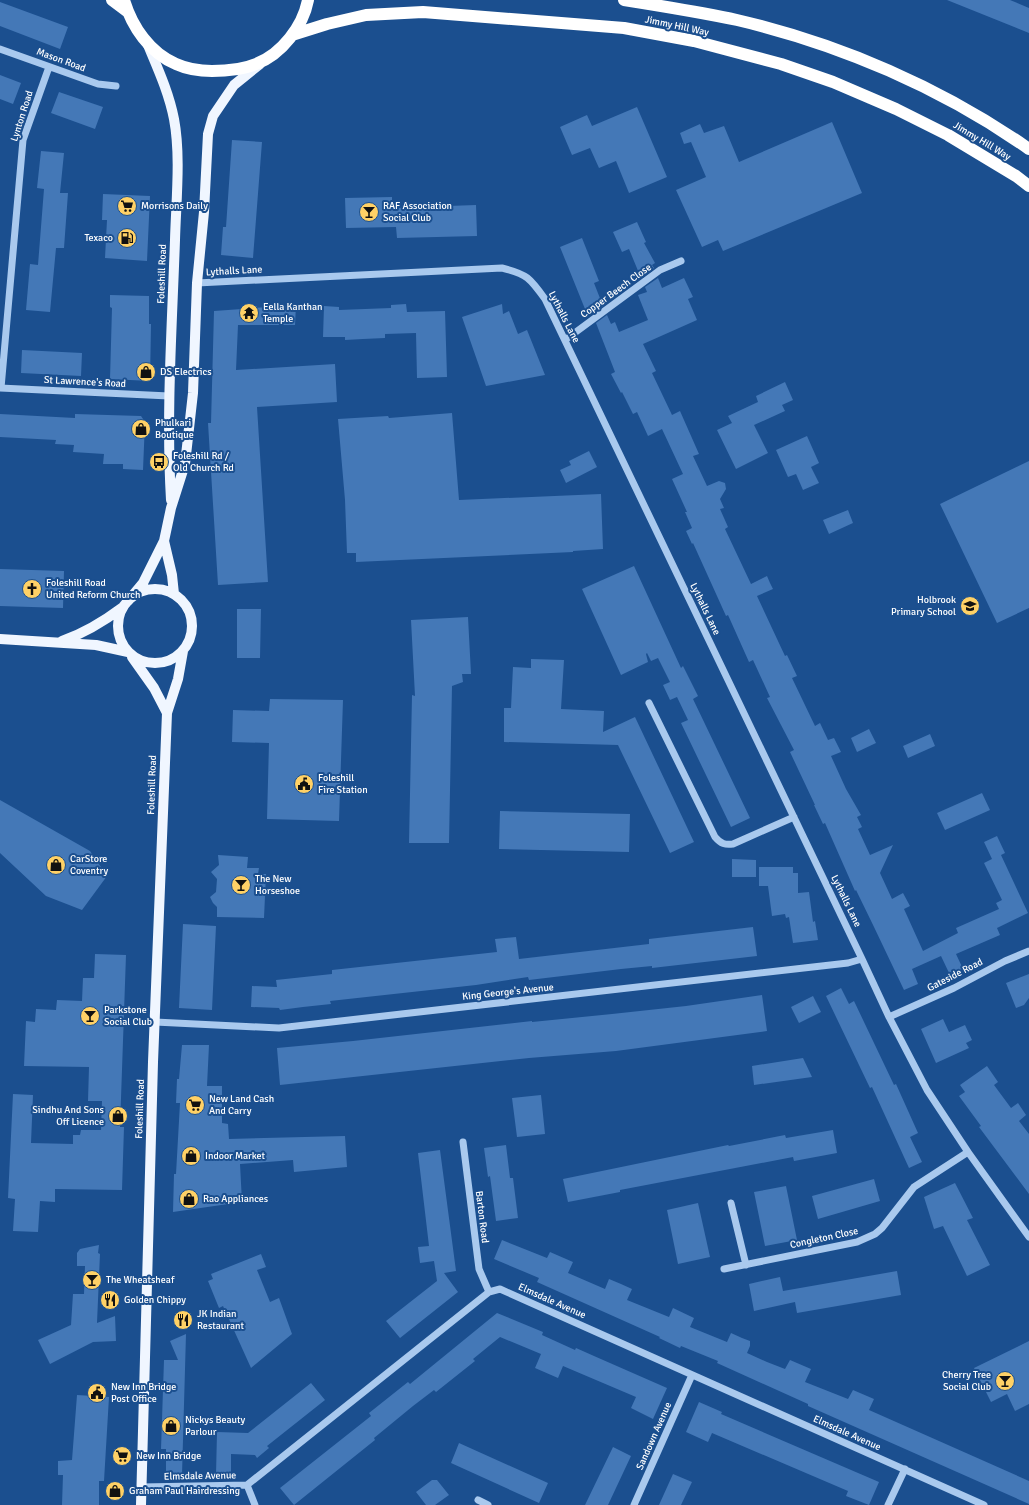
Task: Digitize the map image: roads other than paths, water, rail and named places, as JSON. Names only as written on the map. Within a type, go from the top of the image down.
[{"type":"highway","points":[[112,0],[128,12]]},
{"type":"highway","points":[[124,0],[135,26],[148,45],[162,56],[176,64],[196,70],[230,70],[247,67],[266,59],[277,51],[292,35],[299,25],[308,0]]},
{"type":"highway","name":"Jimmy Hill Way","points":[[624,0],[679,8],[738,20],[797,36],[847,53],[932,91],[1029,149]]},
{"type":"highway","name":"Jimmy Hill Way","points":[[292,35],[327,24],[366,15],[423,12],[624,28],[694,41],[781,64],[833,82],[896,109],[948,135],[1016,176],[1029,186]]},
{"type":"main road","name":"Foleshill Road","points":[[148,45],[169,100],[174,121],[177,148],[168,454],[171,508]]},
{"type":"main road","name":"Foleshill Road","points":[[126,603],[143,583],[164,542],[171,508],[184,464],[193,394],[197,283],[203,224],[208,134],[213,116],[234,85],[266,59]]},
{"type":"main road","name":"Foleshill Road","points":[[164,542],[172,575],[174,594]]},
{"type":"main road","points":[[57,643],[91,629],[103,622],[137,593],[145,590],[159,589],[174,594],[183,601],[190,612],[193,625],[191,636],[183,651],[175,658],[164,663],[149,664],[136,659],[122,644],[119,636],[118,618],[126,603]]},
{"type":"main road","points":[[0,639],[96,645],[129,653]]},
{"type":"main road","name":"Foleshill Road","points":[[141,1505],[155,1022],[167,713],[178,679],[183,651]]},
{"type":"main road","name":"Foleshill Road","points":[[129,653],[154,688],[167,713]]},
{"type":"street","name":"Mason Road","points":[[0,49],[98,84],[116,86]]},
{"type":"street","name":"Lynton Road","points":[[0,388],[23,140],[49,67]]},
{"type":"street","name":"Copper Beech Close","points":[[564,340],[660,270],[681,261]]},
{"type":"street","name":"Lythalls Lane","points":[[197,283],[502,268],[520,273],[534,283],[545,299],[889,1017],[927,1090],[968,1152],[1029,1237]]},
{"type":"street","name":"St Lawrence's Road","points":[[0,388],[169,396]]},
{"type":"street","points":[[649,703],[715,837],[719,842],[726,845],[733,844],[794,817]]},
{"type":"street","name":"Gateside Road","points":[[889,1017],[954,988],[1006,961],[1029,951]]},
{"type":"street","name":"King George's Avenue","points":[[155,1022],[279,1028],[848,963],[862,959]]},
{"type":"street","name":"Barton Road","points":[[463,1142],[479,1268],[488,1292]]},
{"type":"street","name":"Congleton Close","points":[[724,1269],[866,1239],[882,1228],[914,1187],[968,1152]]},
{"type":"street","points":[[731,1203],[746,1265]]},
{"type":"street","name":"Elmsdale Avenue","points":[[142,1488],[247,1485],[488,1292],[504,1290],[692,1376],[984,1505]]},
{"type":"street","name":"Sandown Avenue","points":[[634,1505],[692,1376]]},
{"type":"street","points":[[888,1505],[905,1469]]},
{"type":"street","points":[[247,1485],[255,1505]]},
{"type":"street","points":[[478,1500],[488,1505]]},
{"type":"place","name":"Morrisons Daily","points":[[127,206]]},
{"type":"place","name":"RAF Association Social Club","points":[[369,212]]},
{"type":"place","name":"Texaco","points":[[127,238]]},
{"type":"place","name":"Eella Kanthan Temple","points":[[249,313]]},
{"type":"place","name":"DS Electrics","points":[[146,372]]},
{"type":"place","name":"Phulkari Boutique","points":[[141,429]]},
{"type":"place","name":"Foleshill Rd / Old Church Rd","points":[[159,462]]},
{"type":"place","name":"Foleshill Road United Reform Church","points":[[32,589]]},
{"type":"place","name":"Holbrook Primary School","points":[[970,606]]},
{"type":"place","name":"Foleshill Fire Station","points":[[304,784]]},
{"type":"place","name":"CarStore Coventry","points":[[56,865]]},
{"type":"place","name":"The New Horseshoe","points":[[241,885]]},
{"type":"place","name":"Parkstone Social Club","points":[[90,1016]]},
{"type":"place","name":"New Land Cash And Carry","points":[[195,1105]]},
{"type":"place","name":"Sindhu And Sons Off Licence","points":[[118,1116]]},
{"type":"place","name":"Indoor Market","points":[[191,1156]]},
{"type":"place","name":"Rao Appliances","points":[[189,1199]]},
{"type":"place","name":"The Wheatsheaf","points":[[92,1280]]},
{"type":"place","name":"Golden Chippy","points":[[110,1300]]},
{"type":"place","name":"JK Indian Restaurant","points":[[183,1320]]},
{"type":"place","name":"Cherry Tree Social Club","points":[[1005,1381]]},
{"type":"place","name":"New Inn Bridge Post Office","points":[[97,1393]]},
{"type":"place","name":"Nickys Beauty Parlour","points":[[171,1426]]},
{"type":"place","name":"New Inn Bridge","points":[[122,1456]]},
{"type":"place","name":"Graham Paul Hairdressing","points":[[115,1491]]}]
